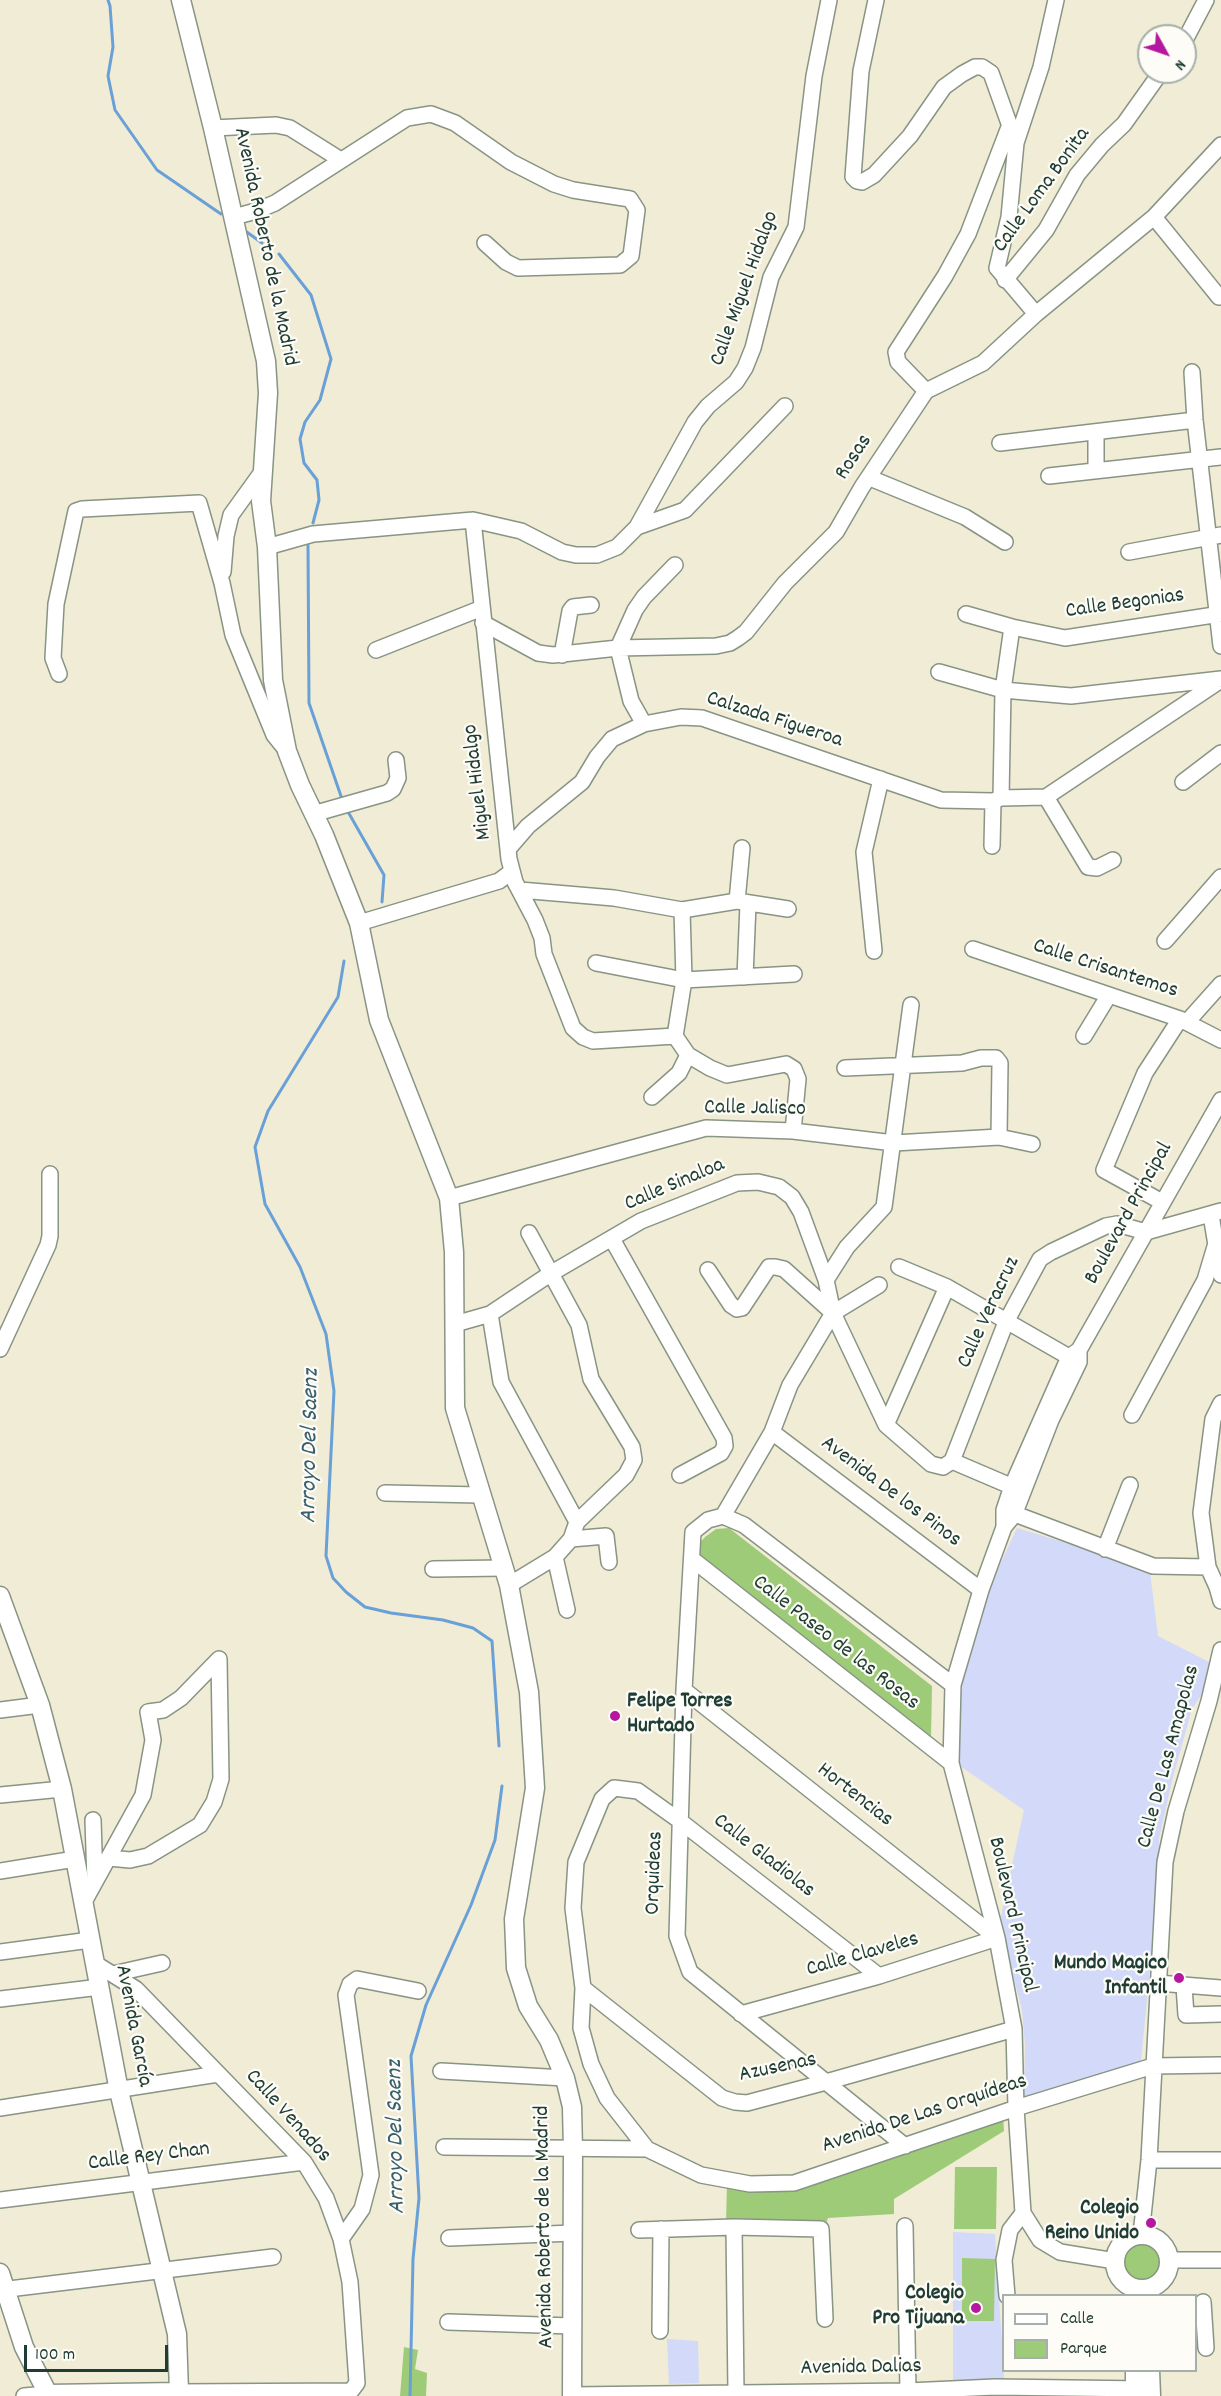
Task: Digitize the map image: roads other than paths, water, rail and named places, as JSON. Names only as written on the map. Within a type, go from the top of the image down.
[{"type":"main road","name":"Avenida Roberto de la Madrid","points":[[181,0],[234,217],[268,378],[261,501],[267,547],[273,680],[287,751],[359,923],[379,1020],[449,1197],[454,1252],[455,1408],[507,1577],[529,1692],[535,1788],[514,1919],[516,1968],[528,2006],[549,2040],[565,2078],[572,2107],[572,2396]]},
{"type":"main road","name":"Avenida García","points":[[0,1596],[4,1619],[40,1705],[62,1789],[90,1940],[96,1964],[106,1981],[119,2091],[177,2334],[179,2392]]},
{"type":"main road","points":[[1141,2235],[1152,2236],[1161,2241],[1170,2260],[1165,2277],[1142,2292],[1124,2282],[1117,2273],[1115,2261],[1117,2251],[1123,2243],[1131,2237],[1141,2235]]},
{"type":"main road","points":[[1,2284],[24,2347],[48,2394],[101,2395],[179,2392]]},
{"type":"main road","points":[[1136,2372],[1143,2393]]},
{"type":"main road","points":[[1143,2393],[1149,2372]]},
{"type":"street","name":"Calle Miguel Hidalgo","points":[[267,547],[313,534],[473,520],[521,531],[562,552],[576,555],[597,555],[617,547],[637,527],[695,422],[708,406],[736,382],[749,358],[771,277],[796,227],[814,76],[829,0]]},
{"type":"street","points":[[876,0],[861,71],[853,177],[856,182],[862,182],[874,175],[892,158],[944,87],[975,67],[982,67],[991,73],[1016,143]]},
{"type":"street","points":[[1036,314],[997,268],[1010,218],[1016,143],[1041,67],[1056,0]]},
{"type":"street","points":[[1193,24],[1206,0]]},
{"type":"street","name":"Calle Loma Bonita","points":[[1005,280],[1046,230],[1077,175],[1102,145],[1124,124],[1152,84]]},
{"type":"street","points":[[234,217],[256,211],[275,202],[407,118],[431,114],[455,123],[511,162],[554,184],[573,190],[630,199],[637,210],[631,256],[620,265],[518,268],[506,262],[485,243]]},
{"type":"street","points":[[213,128],[276,125],[290,128],[341,160]]},
{"type":"street","points":[[1009,127],[968,234],[945,276],[896,352],[898,362],[926,391],[976,368],[1036,314],[1154,217],[1221,145]]},
{"type":"street","points":[[1154,217],[1219,297]]},
{"type":"street","points":[[1192,372],[1200,460],[1215,536],[1221,646]]},
{"type":"street","name":"Rosas","points":[[483,616],[538,653],[562,654],[618,648],[716,646],[730,643],[738,638],[785,584],[836,532],[926,391]]},
{"type":"street","name":"Calle Miguel Hidalgo","points":[[637,527],[685,510],[785,406]]},
{"type":"street","points":[[1000,444],[1195,420]]},
{"type":"street","points":[[1096,433],[1096,470]]},
{"type":"street","points":[[1049,476],[1221,457]]},
{"type":"street","points":[[222,583],[226,536],[231,515],[262,472]]},
{"type":"street","points":[[870,478],[964,517],[1005,542]]},
{"type":"street","points":[[59,674],[53,658],[56,604],[76,511],[199,503],[222,583],[233,635],[274,735],[287,751]]},
{"type":"street","name":"Miguel Hidalgo","points":[[473,520],[511,872],[538,929],[544,954],[573,1028],[583,1037],[593,1041],[675,1036]]},
{"type":"street","points":[[1129,552],[1215,536]]},
{"type":"street","points":[[644,724],[631,701],[618,648],[635,610],[644,597],[675,565]]},
{"type":"street","points":[[562,654],[570,611],[573,607],[591,605]]},
{"type":"street","name":"Calle Begonias","points":[[966,614],[1065,638],[1220,615]]},
{"type":"street","points":[[376,650],[483,616]]},
{"type":"street","points":[[992,846],[1003,690],[1012,627]]},
{"type":"street","points":[[939,672],[1003,690],[1071,696],[1221,680]]},
{"type":"street","points":[[1113,860],[1097,868],[1088,867],[1046,797],[1221,680]]},
{"type":"street","name":"Calzada Figueroa","points":[[509,848],[528,826],[582,782],[597,757],[612,739],[644,724],[681,717],[702,718],[941,800],[1046,797]]},
{"type":"street","points":[[1183,782],[1221,753]]},
{"type":"street","points":[[313,814],[387,793],[393,789],[398,778],[396,760]]},
{"type":"street","points":[[874,951],[864,852],[881,779]]},
{"type":"street","points":[[742,848],[745,977]]},
{"type":"street","points":[[359,923],[499,880],[511,872]]},
{"type":"street","points":[[1165,941],[1215,898],[1221,877]]},
{"type":"street","points":[[520,890],[614,898],[682,910],[742,902],[788,909]]},
{"type":"street","points":[[682,910],[684,980],[675,1036],[688,1055],[728,1075],[786,1064],[794,1069],[798,1079],[793,1131]]},
{"type":"street","name":"Calle Crisantemos","points":[[973,949],[1184,1020],[1221,1040]]},
{"type":"street","points":[[596,963],[684,980],[794,974]]},
{"type":"street","points":[[1162,1202],[1104,1170],[1145,1073],[1184,1020],[1221,984]]},
{"type":"street","points":[[1084,1036],[1109,995]]},
{"type":"street","points":[[826,1280],[847,1247],[884,1207],[911,1005]]},
{"type":"street","points":[[652,1097],[679,1073],[688,1055]]},
{"type":"street","points":[[845,1068],[962,1063],[981,1058],[996,1058],[1000,1063],[999,1137]]},
{"type":"street","name":"Boulevard Principal","points":[[1115,2261],[1060,2252],[1040,2240],[1023,2214],[1016,2108],[1014,2029],[997,1938],[951,1764],[953,1685],[981,1590],[1017,1489],[1051,1420],[1076,1356],[1221,1100]]},
{"type":"street","name":"Calle Jalisco","points":[[449,1197],[705,1128],[793,1131],[894,1143],[999,1137],[1032,1144]]},
{"type":"street","points":[[0,1349],[48,1245],[50,1174]]},
{"type":"street","name":"Calle Sinaloa","points":[[455,1324],[490,1314],[550,1274],[641,1221],[736,1183],[758,1182],[778,1187],[792,1197],[801,1212],[826,1280],[833,1313],[886,1425]]},
{"type":"street","points":[[1146,1232],[1216,1213],[1221,1275]]},
{"type":"street","name":"Calle Veracruz","points":[[951,1461],[1006,1322],[1040,1259],[1106,1226],[1117,1224],[1146,1232]]},
{"type":"street","points":[[433,1569],[507,1577],[555,1557],[571,1539],[577,1522],[626,1475],[634,1460],[632,1447],[591,1379],[579,1325],[529,1233]]},
{"type":"street","points":[[612,1239],[724,1438],[726,1446],[721,1453],[680,1475]]},
{"type":"street","points":[[1132,1415],[1205,1280],[1217,1240]]},
{"type":"street","points":[[708,1270],[731,1305],[737,1309],[742,1308],[769,1267],[775,1266],[784,1269],[833,1313]]},
{"type":"street","points":[[899,1267],[947,1287],[1006,1322],[1076,1356]]},
{"type":"street","points":[[723,1516],[772,1432],[790,1385],[833,1313],[879,1285]]},
{"type":"street","points":[[947,1287],[886,1425],[931,1464],[943,1467],[951,1461],[1017,1489]]},
{"type":"street","points":[[490,1314],[501,1382],[577,1522]]},
{"type":"street","points":[[1220,1592],[1208,1567],[1201,1513],[1213,1419],[1221,1402]]},
{"type":"street","name":"Avenida De los Pinos","points":[[772,1432],[981,1590]]},
{"type":"street","points":[[1105,1549],[1130,1485]]},
{"type":"street","points":[[385,1493],[480,1495]]},
{"type":"street","name":"Orquideas","points":[[723,1516],[708,1520],[693,1532],[684,1690],[677,1936],[690,1972],[905,2146]]},
{"type":"street","name":"Calle Paseo de las Rosas","points":[[723,1516],[744,1525],[953,1685]]},
{"type":"street","points":[[1008,1517],[1153,1566],[1208,1567]]},
{"type":"street","points":[[571,1539],[606,1536],[609,1563]]},
{"type":"street","points":[[555,1557],[567,1610]]},
{"type":"street","name":"Calle Paseo de las Rosas","points":[[692,1559],[951,1764]]},
{"type":"street","name":"Calle De Las Amapolas","points":[[1141,2235],[1149,2160],[1165,1862],[1176,1811],[1215,1704],[1221,1650]]},
{"type":"street","points":[[84,1902],[143,1795],[153,1740],[148,1712],[163,1710],[181,1698],[219,1659],[221,1779],[214,1802],[200,1825],[148,1856],[130,1860],[109,1858]]},
{"type":"street","name":"Hortencias","points":[[684,1690],[997,1938]]},
{"type":"street","points":[[0,1710],[40,1705]]},
{"type":"street","name":"Calle Gladiolas","points":[[583,1988],[573,1908],[576,1862],[602,1799],[614,1788],[639,1791],[879,1976]]},
{"type":"street","points":[[0,1795],[62,1789]]},
{"type":"street","points":[[93,1821],[95,1882]]},
{"type":"street","points":[[0,1871],[75,1859]]},
{"type":"street","name":"Calle Claveles","points":[[741,2014],[879,1976],[997,1938]]},
{"type":"street","points":[[0,1952],[90,1940]]},
{"type":"street","points":[[0,1999],[106,1981],[162,1963]]},
{"type":"street","points":[[341,2239],[362,2209],[371,2175],[346,1995],[350,1984],[357,1979],[418,1991]]},
{"type":"street","name":"Calle Venados","points":[[106,1981],[136,1989],[304,2162],[326,2199],[341,2239],[350,2282],[357,2383],[349,2392]]},
{"type":"street","points":[[1158,1983],[1221,1988]]},
{"type":"street","points":[[1184,1986],[1186,2015],[1221,2014]]},
{"type":"street","points":[[583,1988],[580,2028],[591,2064],[607,2098],[647,2149]]},
{"type":"street","name":"Azusenas","points":[[583,1988],[722,2098],[747,2103],[1014,2029]]},
{"type":"street","name":"Avenida De Las Orquídeas","points":[[647,2149],[701,2175],[750,2184],[794,2183],[1016,2108],[1153,2066],[1221,2065]]},
{"type":"street","points":[[441,2071],[565,2078]]},
{"type":"street","points":[[0,2108],[218,2074]]},
{"type":"street","points":[[444,2147],[647,2149]]},
{"type":"street","points":[[1149,2160],[1221,2160]]},
{"type":"street","name":"Calle Rey Chan","points":[[0,2200],[304,2162]]},
{"type":"street","points":[[1007,2294],[1004,2260],[1010,2230],[1023,2214]]},
{"type":"street","points":[[905,2226],[908,2391]]},
{"type":"street","points":[[734,2227],[736,2393]]},
{"type":"street","points":[[639,2230],[734,2227],[821,2229],[825,2319]]},
{"type":"street","points":[[660,2331],[661,2229]]},
{"type":"street","points":[[449,2238],[573,2233]]},
{"type":"street","points":[[1,2284],[161,2271],[273,2257]]},
{"type":"street","points":[[1170,2260],[1221,2260]]},
{"type":"street","points":[[1203,2302],[1208,2348]]},
{"type":"street","points":[[448,2322],[572,2326]]},
{"type":"street","name":"Avenida Dalias","points":[[572,2396],[908,2391],[995,2387],[1143,2393]]},
{"type":"street","points":[[179,2392],[349,2392]]},
{"type":"street","points":[[24,2396],[48,2394]]},
{"type":"waterway","name":"Arroyo Del Saenz","points":[[108,0],[113,47],[108,76],[115,110],[157,170],[221,214]]},
{"type":"waterway","name":"Arroyo Del Saenz","points":[[244,230],[262,243]]},
{"type":"waterway","name":"Arroyo Del Saenz","points":[[279,254],[311,295],[331,359],[320,400],[305,422],[300,439],[304,463],[317,480],[319,500],[313,523]]},
{"type":"waterway","name":"Arroyo Del Saenz","points":[[308,545],[309,703],[343,802]]},
{"type":"waterway","name":"Arroyo Del Saenz","points":[[347,810],[384,875],[382,902]]},
{"type":"waterway","name":"Arroyo Del Saenz","points":[[344,961],[338,997],[268,1111],[255,1147],[265,1204],[300,1267],[326,1334],[334,1391],[326,1556],[333,1578],[365,1607],[443,1620],[473,1628],[492,1641],[499,1746]]},
{"type":"waterway","name":"Arroyo Del Saenz","points":[[410,2396],[413,2259],[419,2198],[411,2056],[426,2005],[471,1905],[495,1840],[502,1786]]},
{"type":"place","name":"Felipe Torres Hurtado","points":[[615,1716]]},
{"type":"place","name":"Mundo Magico Infantil","points":[[1179,1978]]},
{"type":"place","name":"Colegio Reino Unido","points":[[1151,2223]]},
{"type":"place","name":"Colegio Pro Tijuana","points":[[976,2308]]}]
